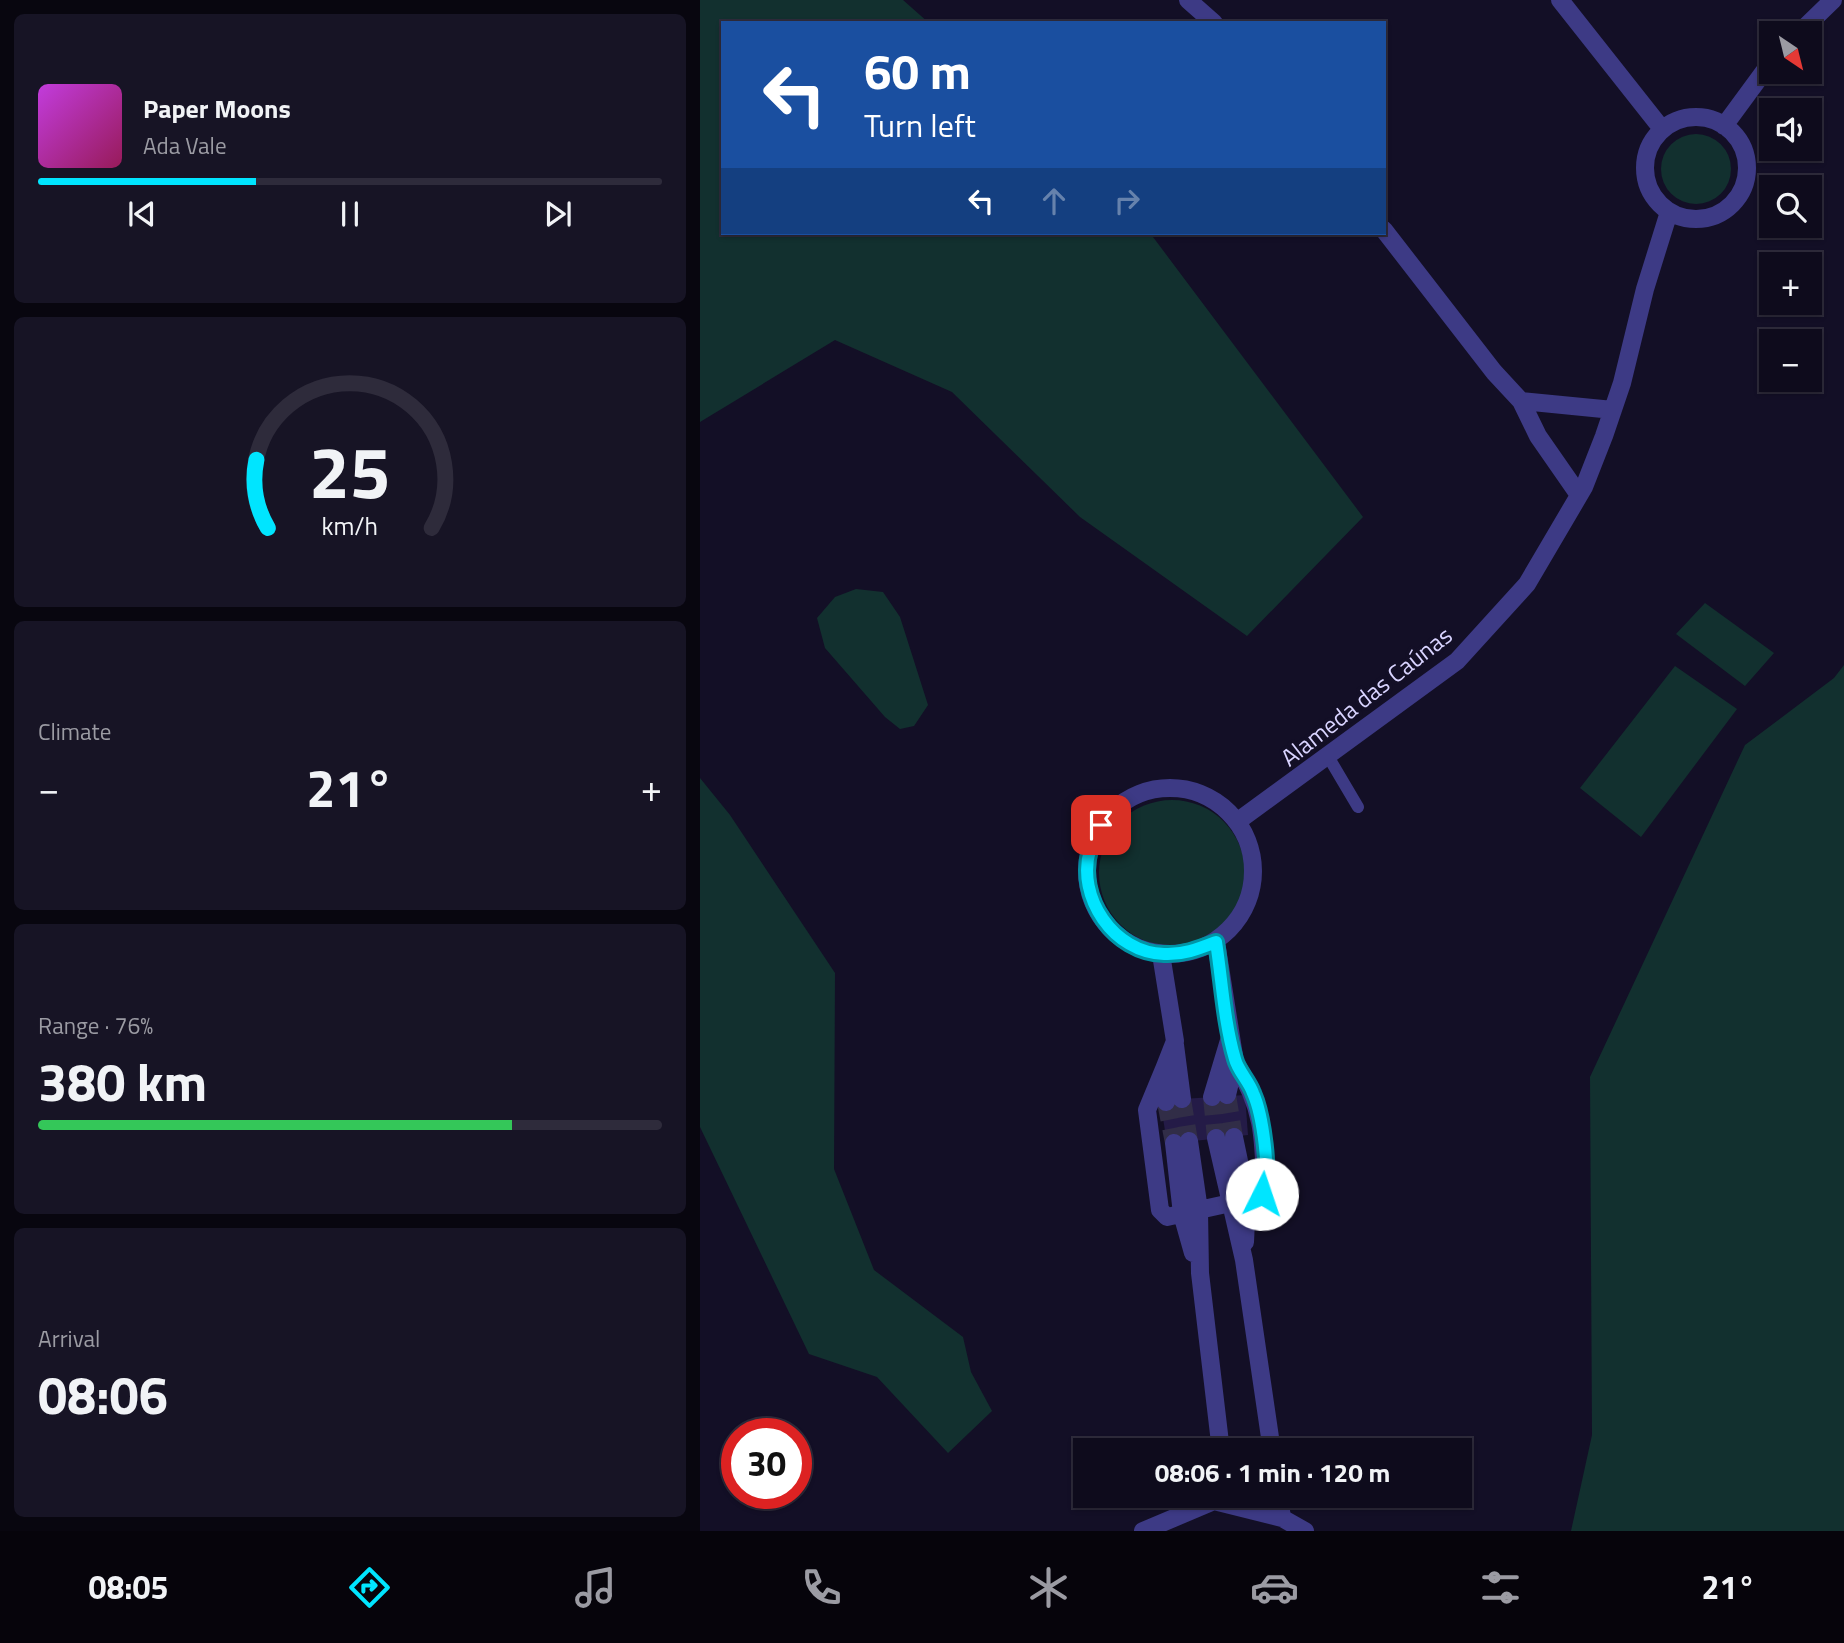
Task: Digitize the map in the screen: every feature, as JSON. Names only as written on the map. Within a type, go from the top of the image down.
[{"type":"street","points":[[1188,0],[1212,21]]},
{"type":"street","points":[[1560,0],[1662,129]]},
{"type":"street","points":[[1811,21],[1833,0]]},
{"type":"street","points":[[1724,126],[1759,78]]},
{"type":"street","points":[[1700,117],[1724,126],[1740,141],[1745,156],[1743,187],[1734,202],[1720,213],[1703,219],[1685,218],[1669,212],[1652,193],[1644,168],[1648,150],[1662,129],[1685,118],[1700,117]]},
{"type":"street","name":"Alameda das Caúnas","points":[[1238,821],[1329,758],[1457,662],[1527,584],[1579,495],[1613,410],[1645,289],[1669,212]]},
{"type":"street","points":[[1386,233],[1494,372],[1521,401],[1538,436],[1579,495]]},
{"type":"street","points":[[1521,401],[1613,410]]},
{"type":"street","points":[[1168,788],[1195,791],[1218,803],[1238,821],[1250,845],[1254,871],[1250,897],[1237,922],[1216,942],[1190,953],[1161,954],[1134,947],[1118,936],[1094,907],[1087,880],[1089,851],[1101,825],[1119,806],[1142,793],[1168,788]]},
{"type":"street","points":[[1175,1041],[1147,1110],[1160,1210],[1167,1217],[1258,1197],[1265,1188],[1260,1114],[1253,1091],[1235,1062],[1216,942]]},
{"type":"street","points":[[1161,954],[1175,1041],[1174,1101],[1164,1069]]},
{"type":"street","points":[[1230,1035],[1219,1096],[1235,1062]]},
{"type":"street","points":[[1225,1137],[1238,1201],[1270,1438]]},
{"type":"street","points":[[1181,1142],[1219,1438]]},
{"type":"street","points":[[1143,1531],[1192,1508]]},
{"type":"street","points":[[1246,1508],[1282,1518],[1305,1531]]},
{"type":"street","points":[[1281,1508],[1282,1518]]},
{"type":"lane","points":[[1329,758],[1358,807]]},
{"type":"green space","points":[[700,0],[903,0],[927,21],[721,21],[721,235],[1152,235],[1363,517],[1247,636],[1080,517],[952,392],[835,340],[700,422]]},
{"type":"green space","points":[[1689,134],[1703,134],[1716,140],[1725,149],[1731,169],[1729,182],[1721,194],[1703,204],[1689,204],[1676,198],[1667,189],[1661,176],[1661,162],[1667,149],[1676,140]]},
{"type":"green space","points":[[856,589],[883,592],[900,617],[928,705],[914,726],[900,729],[885,717],[825,648],[817,618],[835,597]]},
{"type":"green space","points":[[1705,603],[1774,653],[1745,686],[1676,634]]},
{"type":"green space","points":[[1844,665],[1844,1531],[1571,1531],[1592,1435],[1590,1077],[1745,745],[1834,678]]},
{"type":"green space","points":[[1675,666],[1737,709],[1641,837],[1580,788]]},
{"type":"green space","points":[[700,778],[730,815],[835,973],[834,1169],[874,1270],[963,1337],[971,1372],[992,1411],[948,1453],[877,1377],[809,1354],[700,1127]]},
{"type":"green space","points":[[1172,800],[1200,805],[1224,821],[1240,845],[1245,873],[1240,901],[1224,925],[1200,941],[1172,946],[1144,941],[1120,925],[1104,901],[1099,873],[1104,845],[1120,821],[1144,805]]},
{"type":"building","points":[[1245,1095],[1248,1135],[1167,1144],[1161,1105],[1182,1099]]},
{"type":"tunnel","points":[[1227,1095],[1234,1137]]},
{"type":"tunnel","points":[[1212,1097],[1216,1138]]},
{"type":"tunnel","points":[[1182,1099],[1189,1141]]},
{"type":"tunnel","points":[[1166,1102],[1174,1143]]},
{"type":"route","points":[[1101,825],[1089,851],[1087,880],[1094,907],[1110,930],[1134,947],[1161,954],[1190,953],[1216,942],[1235,1062],[1253,1091],[1260,1114],[1265,1163],[1265,1188],[1262,1194]]}]
